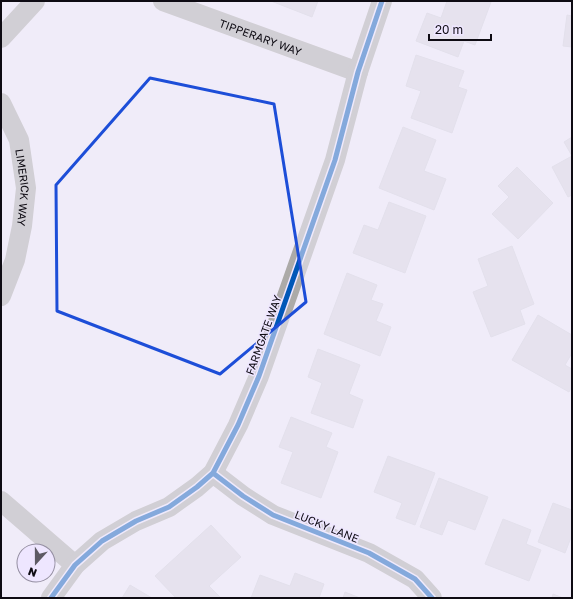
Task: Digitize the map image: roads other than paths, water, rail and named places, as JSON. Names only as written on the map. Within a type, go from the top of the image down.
[{"type":"street","points":[[1,38],[35,1]]},
{"type":"street","name":"TIPPERARY WAY","points":[[163,1],[358,72]]},
{"type":"street","name":"FARMGATE WAY","points":[[51,598],[75,564],[102,541],[136,520],[169,507],[197,487],[213,473],[238,425],[259,376],[336,160],[358,72],[382,1]]},
{"type":"street","name":"LIMERICK WAY","points":[[1,103],[19,140],[26,188],[22,226],[15,260],[1,296]]},
{"type":"street","name":"LUCKY LANE","points":[[213,473],[243,496],[273,515],[369,553],[415,579],[432,598]]},
{"type":"street","points":[[1,501],[75,564]]}]
